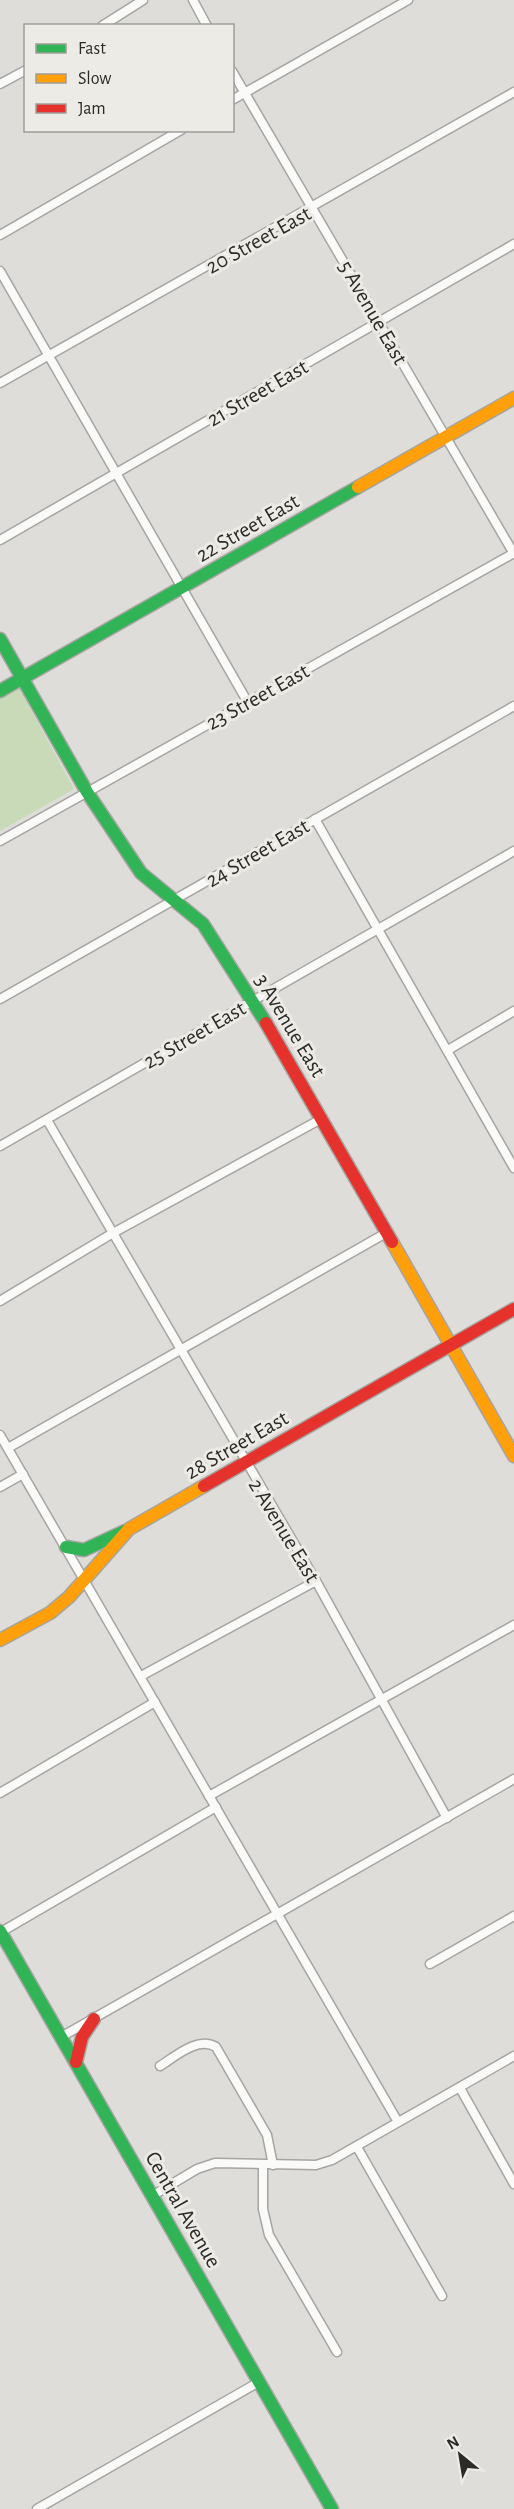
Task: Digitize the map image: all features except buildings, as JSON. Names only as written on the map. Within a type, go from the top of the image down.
[{"type":"street","points":[[105,24],[143,0]]},
{"type":"street","points":[[193,0],[206,24]]},
{"type":"street","points":[[234,99],[408,0]]},
{"type":"street","points":[[0,84],[24,71]]},
{"type":"street","name":"5 Avenue East","points":[[234,74],[514,553]]},
{"type":"street","name":"20 Street East","points":[[0,383],[313,208],[514,92]]},
{"type":"street","points":[[0,235],[177,132]]},
{"type":"street","name":"21 Street East","points":[[0,540],[514,244]]},
{"type":"street","points":[[0,271],[247,701]]},
{"type":"street","name":"22 Street East","points":[[0,691],[514,398]]},
{"type":"street","name":"23 Street East","points":[[0,841],[514,553]]},
{"type":"street","name":"3 Avenue East","points":[[0,639],[87,792],[141,873],[203,924],[253,1000],[514,1456]]},
{"type":"street","name":"24 Street East","points":[[0,999],[514,706]]},
{"type":"street","points":[[315,819],[513,1165]]},
{"type":"street","name":"25 Street East","points":[[0,1146],[514,852]]},
{"type":"street","points":[[448,1050],[514,1011]]},
{"type":"street","points":[[0,1301],[113,1233],[321,1119]]},
{"type":"street","name":"2 Avenue East","points":[[46,1120],[244,1463],[316,1581],[447,1818]]},
{"type":"street","points":[[8,1448],[386,1233]]},
{"type":"street","name":"28 Street East","points":[[0,1641],[50,1613],[86,1581],[129,1529],[514,1309]]},
{"type":"street","points":[[0,1435],[398,2122]]},
{"type":"street","points":[[0,1487],[23,1474]]},
{"type":"street","points":[[66,1547],[84,1550],[129,1529]]},
{"type":"street","points":[[141,1676],[316,1581]]},
{"type":"street","points":[[209,1796],[514,1625]]},
{"type":"street","points":[[0,1793],[155,1702]]},
{"type":"street","points":[[61,2037],[514,1779]]},
{"type":"street","points":[[0,1931],[216,1807]]},
{"type":"street","points":[[430,1964],[514,1916]]},
{"type":"street","name":"Central Avenue","points":[[0,1931],[332,2509]]},
{"type":"street","points":[[76,2062],[82,2037],[94,2019]]},
{"type":"street","points":[[160,2066],[199,2043],[208,2042],[216,2047],[267,2135],[273,2165]]},
{"type":"street","points":[[152,2196],[197,2169],[215,2163],[316,2165],[357,2146],[514,2056]]},
{"type":"street","points":[[460,2088],[514,2184]]},
{"type":"street","points":[[357,2146],[442,2296]]},
{"type":"street","points":[[263,2165],[263,2209],[269,2235],[337,2352]]},
{"type":"street","points":[[36,2509],[259,2382]]},
{"type":"green space","points":[[17,684],[74,789],[0,831],[0,694]]},
{"type":"traffic: fast","points":[[0,691],[358,487]]},
{"type":"traffic: fast","points":[[0,639],[87,792],[141,873],[203,924],[266,1023]]},
{"type":"traffic: fast","points":[[66,1547],[84,1550],[125,1531]]},
{"type":"traffic: fast","points":[[0,1931],[332,2509]]},
{"type":"traffic: slow","points":[[358,487],[514,398]]},
{"type":"traffic: slow","points":[[392,1242],[514,1456]]},
{"type":"traffic: slow","points":[[0,1640],[50,1613],[69,1597],[129,1529],[204,1486]]},
{"type":"traffic: jam","points":[[266,1023],[392,1242]]},
{"type":"traffic: jam","points":[[204,1486],[514,1309]]},
{"type":"traffic: jam","points":[[76,2062],[82,2037],[94,2019]]}]
